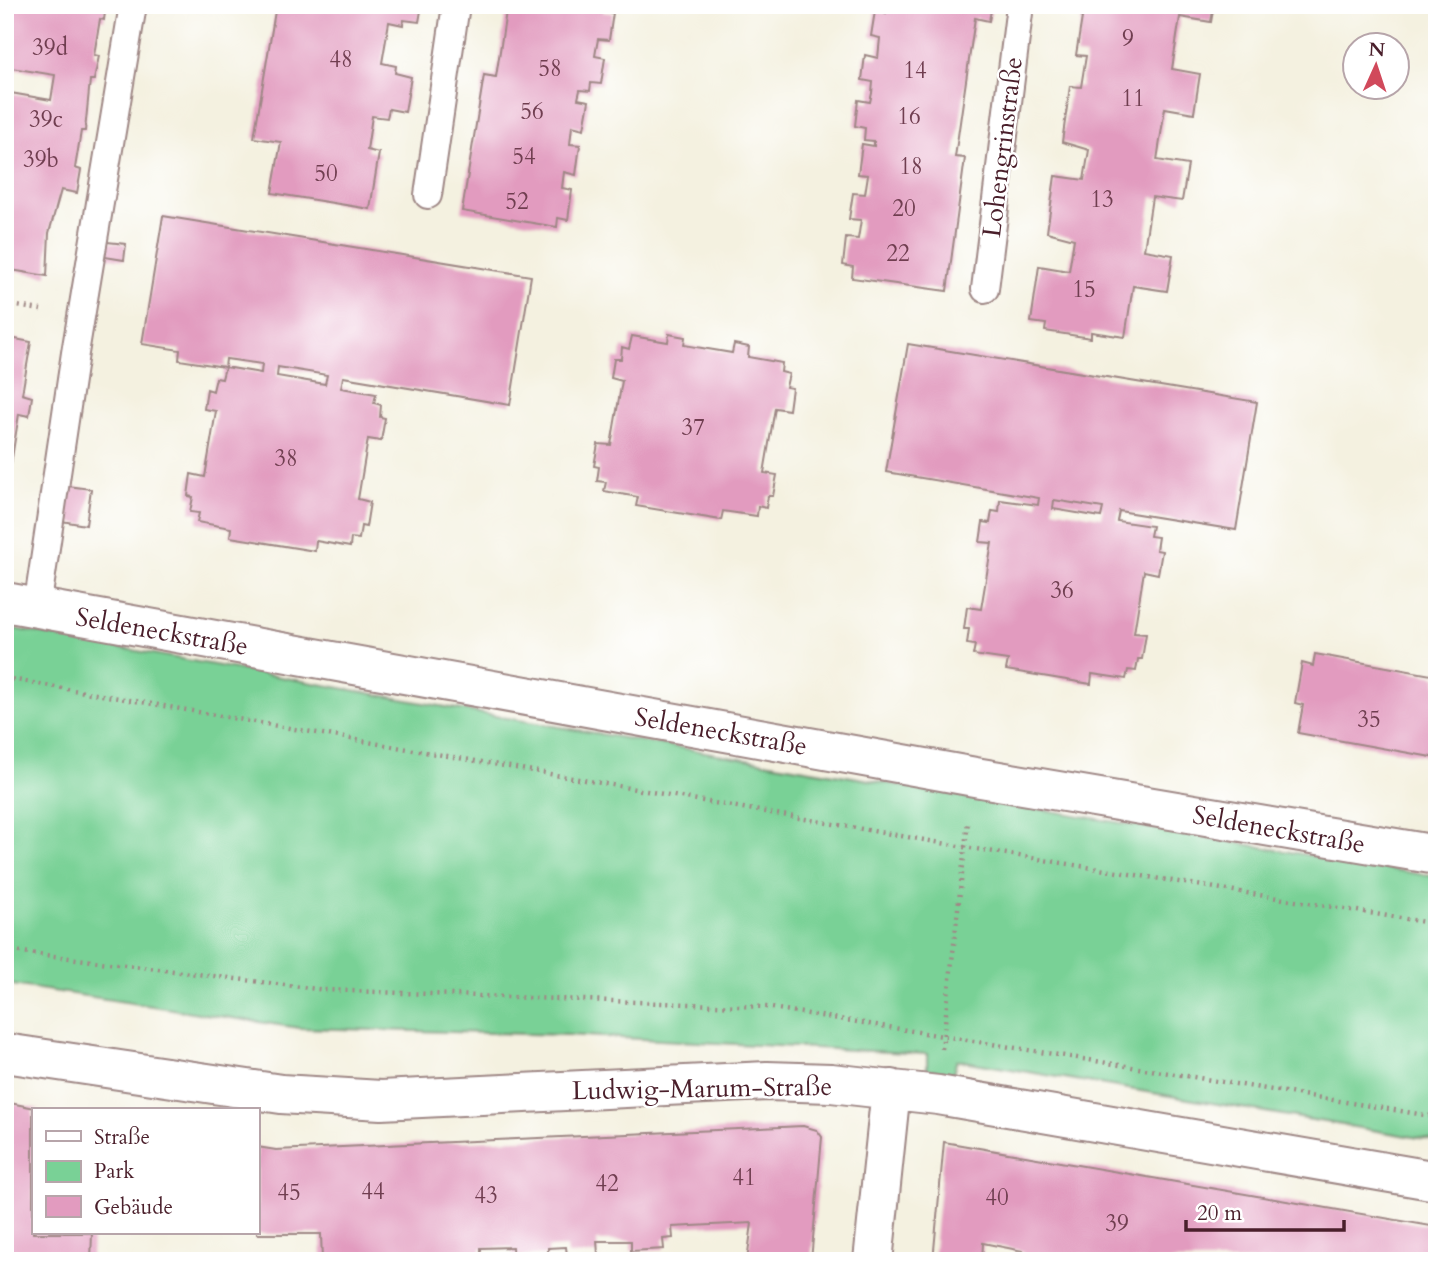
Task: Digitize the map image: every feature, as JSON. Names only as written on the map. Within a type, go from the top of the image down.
[{"type":"street","name":"Seldeneckstraße","points":[[21,605],[975,777],[1437,855]]},
{"type":"street","name":"Ludwig-Marum-Straße","points":[[5,1053],[281,1094],[381,1100],[767,1081],[891,1089],[1437,1181]]},
{"type":"street","points":[[873,1261],[891,1089]]},
{"type":"lane","points":[[21,605],[77,339],[133,5]]},
{"type":"lane","points":[[428,195],[456,5]]},
{"type":"lane","name":"Lohengrinstraße","points":[[985,289],[1020,5]]},
{"type":"path","points":[[5,678],[964,848],[1437,924]]},
{"type":"path","points":[[938,1095],[964,848],[975,777]]},
{"type":"path","points":[[5,950],[326,990],[766,1007],[944,1034],[1437,1117]]},
{"type":"green space","points":[[5,627],[501,717],[1437,877],[1437,1141],[957,1060],[953,1073],[927,1069],[927,1054],[566,1035],[299,1028],[5,984]]},
{"type":"building","points":[[10,5],[106,5],[104,20],[100,19],[94,55],[99,56],[94,80],[90,80],[85,131],[81,131],[75,168],[81,170],[77,193],[61,190],[49,233],[47,276],[5,269],[5,92],[51,100],[55,75],[5,67],[5,33]]},
{"type":"building","points":[[276,5],[306,8],[307,5],[422,5],[419,22],[404,20],[403,25],[389,22],[382,63],[396,66],[395,73],[411,77],[405,112],[389,109],[387,118],[372,116],[367,150],[379,153],[370,209],[272,193],[281,142],[254,138]]},
{"type":"building","points":[[507,5],[604,5],[603,12],[613,13],[609,40],[598,39],[596,50],[595,56],[605,58],[601,84],[591,83],[590,91],[580,90],[578,99],[589,101],[584,129],[572,126],[570,144],[580,145],[576,175],[564,172],[562,188],[572,190],[568,220],[558,218],[557,227],[462,211],[484,75],[496,77]]},
{"type":"building","points":[[887,5],[992,5],[989,21],[975,18],[955,157],[965,158],[947,291],[852,278],[853,267],[843,265],[846,238],[858,239],[861,220],[849,219],[853,193],[865,194],[868,175],[858,174],[862,144],[874,146],[874,141],[864,140],[865,128],[855,126],[858,100],[870,102],[872,93],[873,82],[862,80],[865,55],[878,58],[880,38],[871,36],[875,11],[886,13]]},
{"type":"building","points":[[1084,5],[1214,5],[1211,22],[1180,17],[1172,69],[1200,74],[1194,113],[1165,108],[1157,160],[1188,165],[1182,201],[1152,197],[1144,250],[1173,255],[1167,291],[1133,286],[1125,337],[1091,332],[1091,338],[1045,331],[1046,324],[1031,322],[1039,266],[1069,271],[1074,239],[1047,232],[1055,176],[1084,180],[1089,150],[1062,142],[1070,86],[1081,87],[1086,56],[1076,55]]},
{"type":"building","points":[[163,216],[531,276],[510,405],[343,377],[341,388],[376,394],[374,403],[381,405],[380,417],[385,418],[381,441],[368,439],[358,499],[370,502],[366,527],[361,526],[359,539],[351,538],[350,547],[316,541],[315,551],[230,537],[231,528],[197,522],[199,513],[190,512],[193,497],[188,496],[191,474],[205,477],[216,411],[204,409],[207,389],[213,391],[216,378],[222,379],[225,367],[179,360],[180,350],[142,344]],"holes":[[[226,359],[262,364],[261,373],[225,367]],[[278,367],[327,375],[325,384],[277,376]]]},
{"type":"building","points":[[107,242],[126,244],[124,260],[105,257]]},
{"type":"building","points":[[669,334],[685,337],[684,345],[732,353],[734,344],[749,347],[748,357],[782,363],[781,372],[789,374],[786,387],[792,388],[789,410],[775,408],[764,473],[777,475],[773,496],[768,496],[766,508],[758,506],[757,516],[723,511],[721,520],[636,506],[638,497],[604,491],[606,482],[597,481],[599,467],[594,466],[598,444],[611,445],[622,381],[611,378],[614,359],[621,359],[622,347],[629,349],[632,336],[668,342]]},
{"type":"building","points":[[5,337],[31,342],[22,394],[32,397],[29,416],[19,414],[7,489]]},
{"type":"building","points":[[908,344],[1257,402],[1236,530],[1119,511],[1117,521],[1152,526],[1150,536],[1158,537],[1156,550],[1162,551],[1158,574],[1144,571],[1134,633],[1146,634],[1142,659],[1138,659],[1136,671],[1128,670],[1126,679],[1092,674],[1091,684],[1006,670],[1008,660],[973,655],[975,645],[967,644],[969,629],[964,629],[967,607],[981,609],[992,543],[980,542],[983,522],[990,523],[992,511],[999,512],[1000,500],[1038,505],[1039,498],[886,472]],"holes":[[[1054,500],[1103,508],[1101,517],[1053,509]]]},
{"type":"building","points":[[67,486],[91,489],[86,525],[61,521]]},
{"type":"building","points":[[1315,654],[1437,676],[1437,758],[1298,733],[1303,705],[1295,703],[1302,663],[1313,666]]},
{"type":"building","points":[[5,1102],[35,1108],[32,1108],[32,1234],[92,1234],[91,1261],[5,1261]]},
{"type":"building","points":[[803,1126],[817,1130],[822,1137],[811,1261],[747,1261],[752,1223],[672,1227],[673,1238],[663,1239],[664,1249],[631,1251],[631,1241],[597,1241],[598,1254],[567,1255],[566,1247],[548,1248],[548,1255],[513,1257],[512,1247],[481,1248],[481,1259],[455,1261],[429,1261],[429,1255],[322,1260],[321,1234],[259,1234],[259,1147],[276,1150]]},
{"type":"building","points":[[944,1142],[1437,1227],[1437,1261],[1021,1261],[1023,1251],[983,1243],[982,1261],[933,1261]]}]
